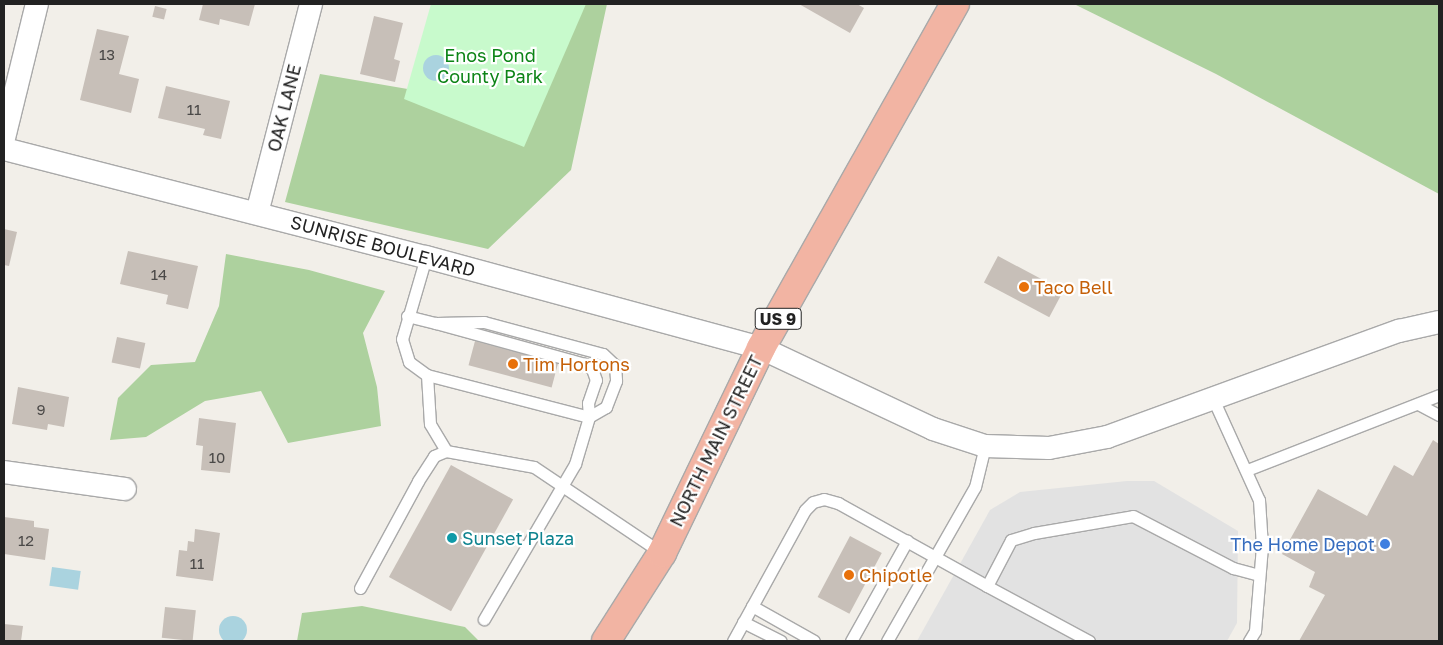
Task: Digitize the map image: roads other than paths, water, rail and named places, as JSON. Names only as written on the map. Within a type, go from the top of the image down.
[{"type":"highway","name":"NORTH MAIN STREET","points":[[607,640],[662,553],[762,348],[955,4]]},
{"type":"street","points":[[4,138],[37,4]]},
{"type":"street","name":"OAK LANE","points":[[257,213],[311,4]]},
{"type":"street","name":"SUNRISE BOULEVARD","points":[[4,149],[426,257],[762,348],[933,429],[985,446],[1049,448],[1078,444],[1214,401],[1399,331],[1439,322]]},
{"type":"street","points":[[4,472],[125,489]]},
{"type":"lane","points":[[426,257],[407,316],[404,348],[409,362],[427,375],[589,418],[606,407],[616,381],[615,365],[603,354],[484,322],[436,323]]},
{"type":"lane","points":[[407,316],[585,364],[592,368],[596,380],[588,403],[589,418],[575,464],[484,619]]},
{"type":"lane","points":[[427,375],[430,424],[446,451]]},
{"type":"lane","points":[[1248,470],[1439,395]]},
{"type":"lane","points":[[1214,401],[1248,470],[1259,500],[1259,575],[1255,631],[1249,641]]},
{"type":"lane","points":[[1418,404],[1439,416]]},
{"type":"lane","points":[[888,641],[974,486],[985,446]]},
{"type":"lane","points":[[360,588],[418,481],[434,456],[446,451],[534,467],[662,553]]},
{"type":"lane","points":[[733,641],[805,510],[813,502],[824,499],[838,503],[1089,641]]},
{"type":"lane","points":[[987,586],[1011,540],[1034,533],[1134,516],[1232,568],[1259,575]]},
{"type":"lane","points":[[852,641],[907,541]]},
{"type":"lane","points":[[752,606],[814,641]]},
{"type":"lane","points":[[743,622],[781,641]]},
{"type":"water","points":[[436,55],[445,59],[449,68],[445,77],[436,81],[427,77],[423,68],[427,59]]},
{"type":"water","points":[[52,567],[81,571],[78,590],[49,586]]},
{"type":"water","points":[[233,616],[243,620],[247,630],[243,640],[233,644],[223,640],[219,630],[223,620]]},
{"type":"place","name":"Taco Bell","points":[[1024,287]]},
{"type":"place","name":"Tim Hortons","points":[[513,364]]},
{"type":"place","name":"Sunset Plaza","points":[[452,538]]},
{"type":"place","name":"The Home Depot","points":[[1385,544]]},
{"type":"place","name":"Chipotle","points":[[849,575]]},
{"type":"park label","name":"Enos Pond County Park","points":[[490,66]]}]
